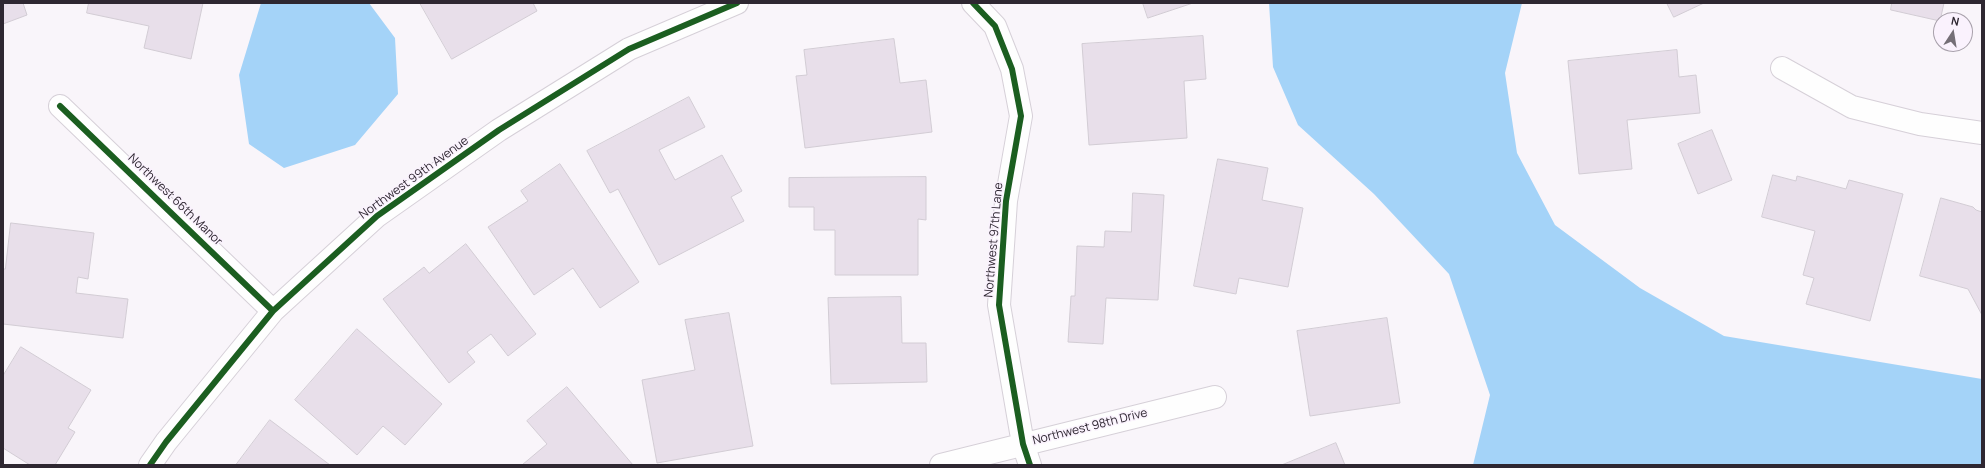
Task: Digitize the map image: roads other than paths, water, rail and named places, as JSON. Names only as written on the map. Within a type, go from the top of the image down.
[{"type":"street","name":"Northwest 99th Avenue","points":[[150,465],[166,442],[273,311],[377,216],[499,130],[629,48],[737,3]]},
{"type":"street","name":"Northwest 97th Lane","points":[[973,3],[994,26],[1012,69],[1021,116],[1006,200],[999,305],[1023,444],[1030,465]]},
{"type":"street","points":[[1782,68],[1852,107],[1920,124],[1982,133]]},
{"type":"street","name":"Northwest 66th Manor","points":[[60,106],[273,311]]},
{"type":"street","name":"Northwest 98th Drive","points":[[941,465],[1215,397]]},
{"type":"water","points":[[261,3],[369,3],[395,38],[398,94],[355,145],[284,168],[249,144],[239,75]]},
{"type":"water","points":[[1269,3],[1522,3],[1505,73],[1517,153],[1555,225],[1640,288],[1724,336],[1982,379],[1982,465],[1473,465],[1490,395],[1449,274],[1374,194],[1298,125],[1273,67]]}]
